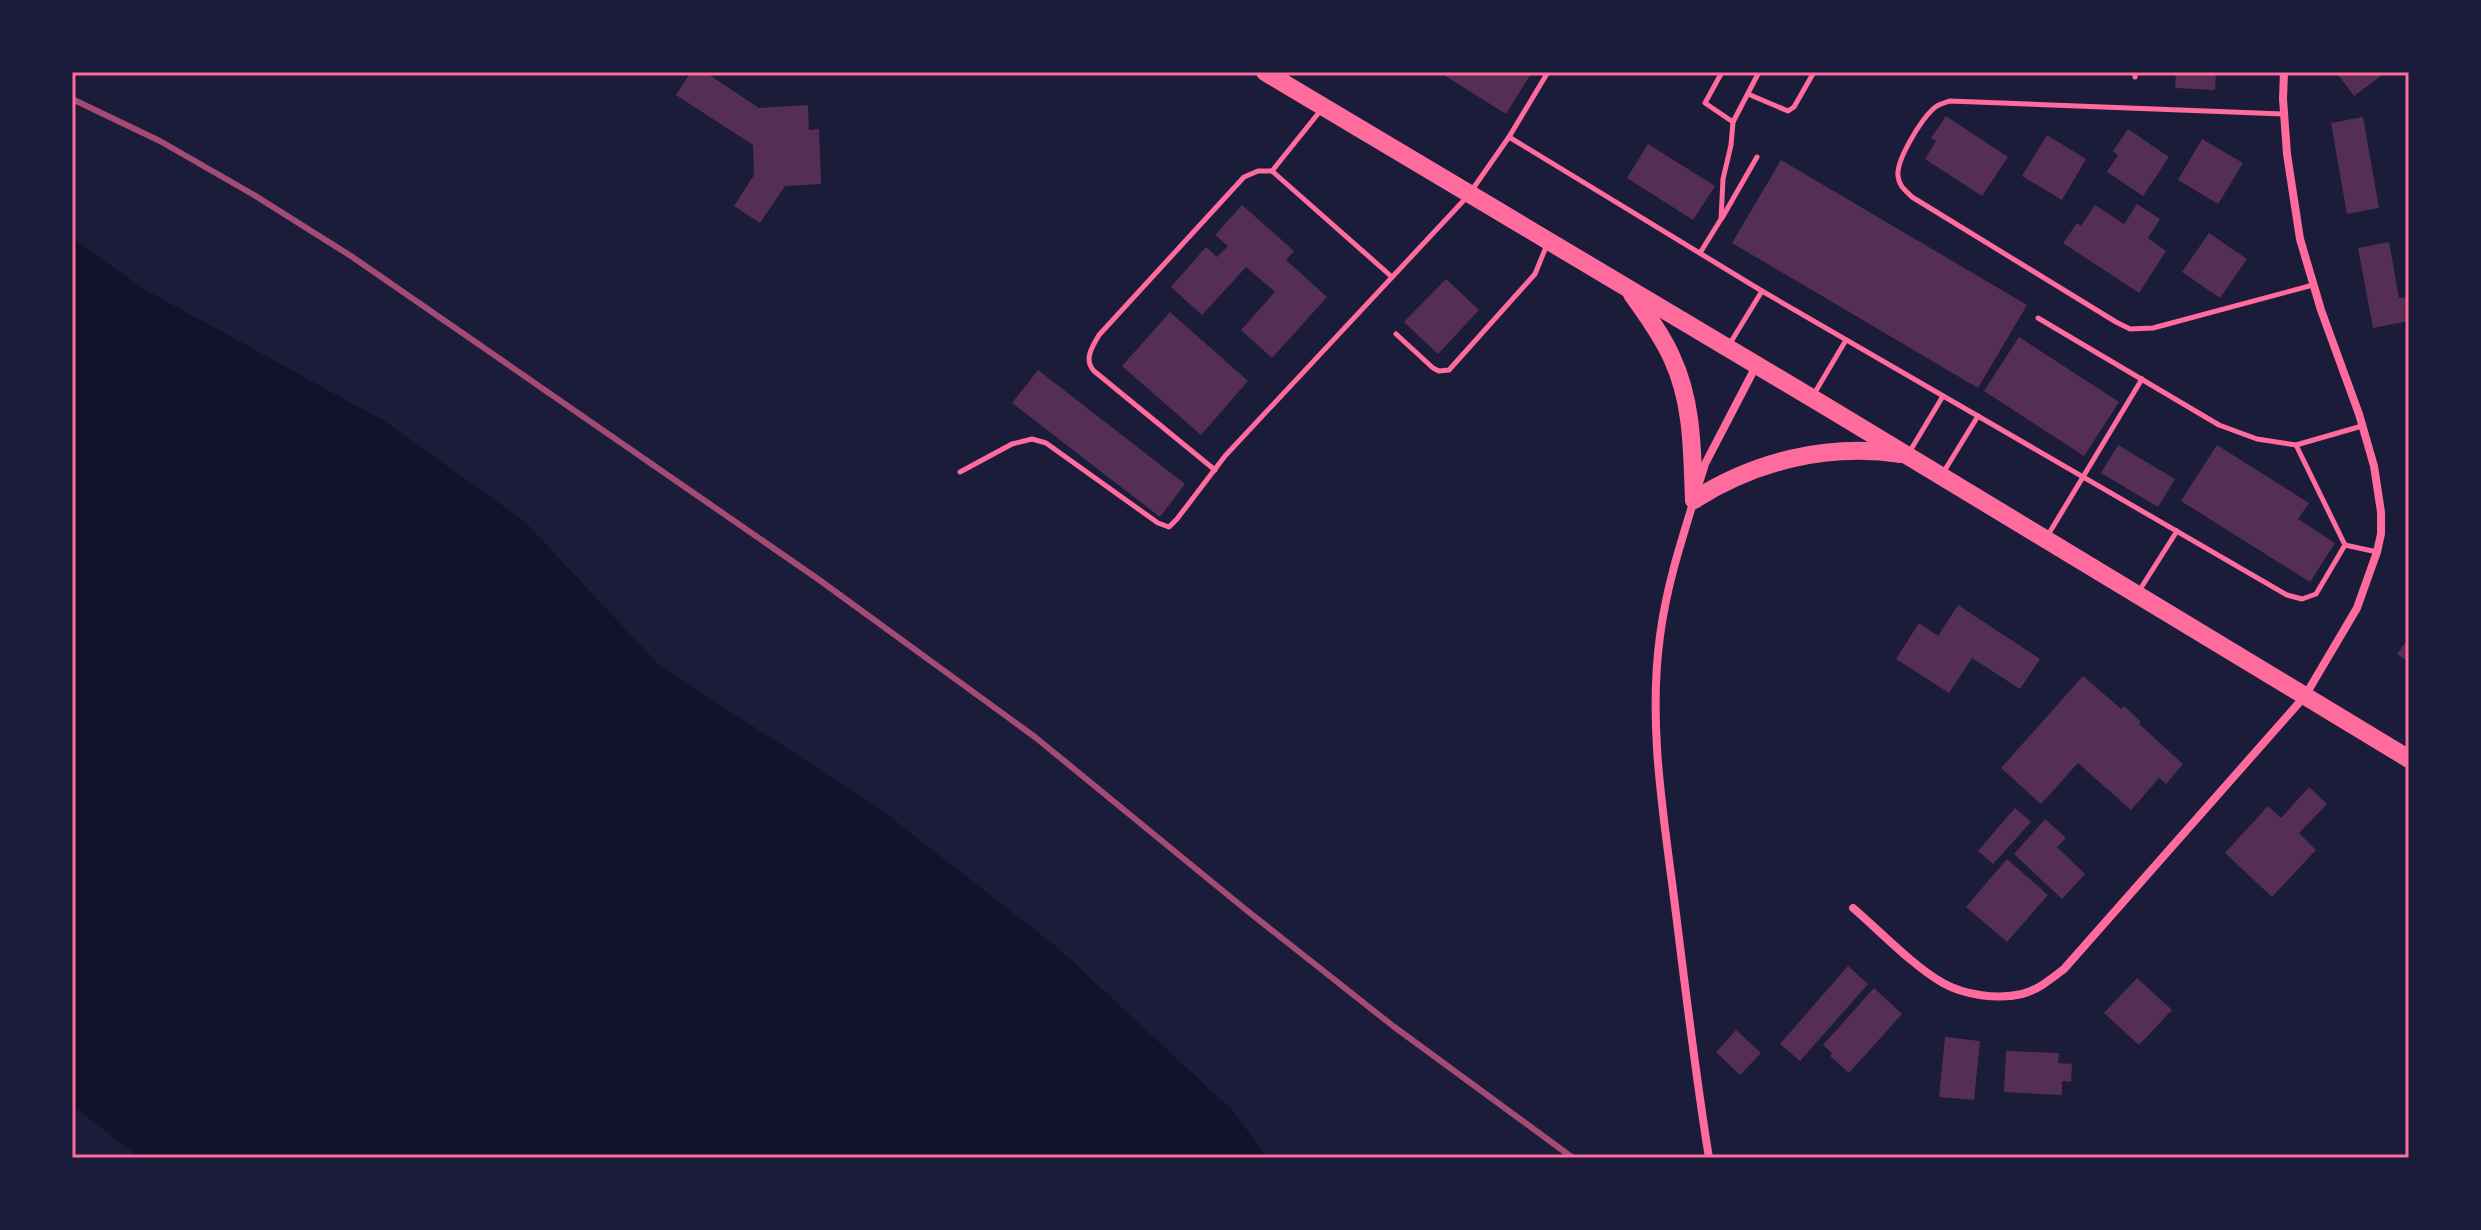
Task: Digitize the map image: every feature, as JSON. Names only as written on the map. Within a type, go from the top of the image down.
[{"type":"main road","points":[[1265,72],[2409,759]]},
{"type":"main road","points":[[1630,291],[1672,358],[1683,387],[1691,425],[1694,500],[1730,480],[1803,455],[1835,452],[1907,455]]},
{"type":"street","points":[[1853,908],[1945,984],[1964,991],[2000,996],[2021,994],[2037,988],[2064,969],[2305,696],[2357,608],[2377,552],[2381,512],[2374,466],[2300,239],[2283,114],[2284,72]]},
{"type":"street","points":[[1709,1158],[1661,797],[1655,708],[1659,638],[1673,567],[1705,464],[1756,365]]},
{"type":"lane","points":[[960,472],[1012,444],[1032,439],[1046,443],[1158,523],[1169,527],[1225,456],[1469,195],[1548,72]]},
{"type":"lane","points":[[1722,72],[1705,103],[1733,122]]},
{"type":"lane","points":[[1721,219],[1723,179],[1733,122],[1759,72]]},
{"type":"lane","points":[[1748,94],[1788,111],[1794,107],[1814,72]]},
{"type":"lane","points":[[2283,114],[1950,101],[1936,105],[1923,119],[1898,165],[1898,178],[1901,187],[1912,197],[2130,329],[2153,328],[2313,285]]},
{"type":"lane","points":[[1272,171],[1323,107]]},
{"type":"lane","points":[[1509,137],[1762,291],[2287,595],[2302,599],[2316,594],[2345,545]]},
{"type":"lane","points":[[1700,253],[1757,157]]},
{"type":"lane","points":[[1215,470],[1094,371],[1090,366],[1090,350],[1099,335],[1244,177],[1258,171],[1272,171],[1392,277]]},
{"type":"lane","points":[[1396,334],[1433,368],[1449,370],[1535,274],[1548,242]]},
{"type":"lane","points":[[1727,348],[1762,291]]},
{"type":"lane","points":[[2038,318],[2219,425],[2257,439],[2296,445],[2362,426]]},
{"type":"lane","points":[[1812,398],[1846,340]]},
{"type":"lane","points":[[2046,539],[2142,379]]},
{"type":"lane","points":[[1907,455],[1943,396]]},
{"type":"lane","points":[[1941,476],[1978,416]]},
{"type":"lane","points":[[2296,445],[2345,545]]},
{"type":"lane","points":[[2137,594],[2177,531]]},
{"type":"lane","points":[[2345,545],[2377,552]]},
{"type":"shaded area","points":[[72,238],[144,289],[386,422],[524,521],[659,665],[880,809],[1058,948],[1234,1112],[1267,1158],[140,1158],[72,1105]]},
{"type":"building","points":[[691,72],[705,72],[759,108],[808,105],[809,130],[819,129],[821,184],[785,186],[760,223],[734,206],[754,175],[753,145],[676,95]]},
{"type":"building","points":[[1439,72],[1532,72],[1506,114]]},
{"type":"building","points":[[2176,72],[2216,72],[2215,90],[2175,88]]},
{"type":"building","points":[[2336,72],[2386,72],[2354,96]]},
{"type":"building","points":[[1946,116],[2008,157],[1982,196],[1925,159],[1936,141],[1931,138]]},
{"type":"building","points":[[2363,117],[2379,208],[2347,214],[2331,123]]},
{"type":"building","points":[[2128,129],[2169,157],[2143,196],[2107,172],[2118,155],[2113,151]]},
{"type":"building","points":[[2047,135],[2086,159],[2062,200],[2022,176]]},
{"type":"building","points":[[2202,139],[2243,163],[2218,204],[2178,180]]},
{"type":"building","points":[[1648,144],[1715,186],[1693,220],[1627,178]]},
{"type":"building","points":[[1781,160],[2027,305],[1978,388],[1732,243]]},
{"type":"building","points":[[2137,204],[2160,219],[2148,238],[2166,251],[2139,293],[2063,243],[2077,223],[2081,226],[2095,205],[2124,224]]},
{"type":"building","points":[[1242,205],[1294,251],[1286,260],[1327,297],[1272,358],[1241,330],[1275,292],[1246,267],[1202,315],[1171,287],[1206,247],[1217,257],[1228,246],[1215,235]]},
{"type":"building","points":[[2209,233],[2247,259],[2220,298],[2182,272]]},
{"type":"building","points":[[2389,242],[2399,298],[2409,297],[2409,321],[2373,328],[2358,248]]},
{"type":"building","points":[[1446,279],[1479,310],[1438,354],[1404,322]]},
{"type":"building","points":[[1170,312],[1248,381],[1201,435],[1122,366]]},
{"type":"building","points":[[2019,337],[2119,402],[2084,456],[1984,391]]},
{"type":"building","points":[[1038,370],[1185,484],[1160,517],[1012,403]]},
{"type":"building","points":[[2118,445],[2175,479],[2158,507],[2101,473]]},
{"type":"building","points":[[2217,445],[2309,503],[2298,519],[2335,543],[2310,582],[2181,501]]},
{"type":"building","points":[[1958,605],[2040,659],[2020,689],[1972,658],[1949,693],[1896,659],[1919,623],[1938,636]]},
{"type":"building","points":[[2409,638],[2409,662],[2397,654]]},
{"type":"building","points":[[2083,676],[2121,709],[2124,706],[2183,764],[2166,784],[2159,778],[2131,810],[2078,763],[2041,804],[2001,768]]},
{"type":"building","points":[[2309,787],[2327,804],[2299,833],[2316,850],[2272,897],[2225,853],[2268,806],[2281,818]]},
{"type":"building","points":[[2015,808],[2031,822],[1993,864],[1978,851]]},
{"type":"building","points":[[2045,819],[2066,838],[2057,847],[2085,874],[2062,899],[2014,854]]},
{"type":"building","points":[[2007,859],[2048,895],[2007,942],[1966,907]]},
{"type":"building","points":[[1848,966],[1868,984],[1800,1061],[1780,1044]]},
{"type":"building","points":[[2137,978],[2172,1010],[2139,1045],[2104,1013]]},
{"type":"building","points":[[1874,988],[1902,1014],[1849,1073],[1823,1045]]},
{"type":"building","points":[[1736,1030],[1761,1053],[1740,1075],[1716,1052]]},
{"type":"building","points":[[1945,1037],[1980,1041],[1974,1100],[1939,1097]]},
{"type":"building","points":[[2006,1051],[2059,1053],[2058,1063],[2072,1064],[2071,1082],[2062,1081],[2062,1095],[2004,1092]]},
{"type":"railway","points":[[72,99],[160,141],[351,256],[818,579],[1035,737],[1393,1026],[1573,1158]]}]
